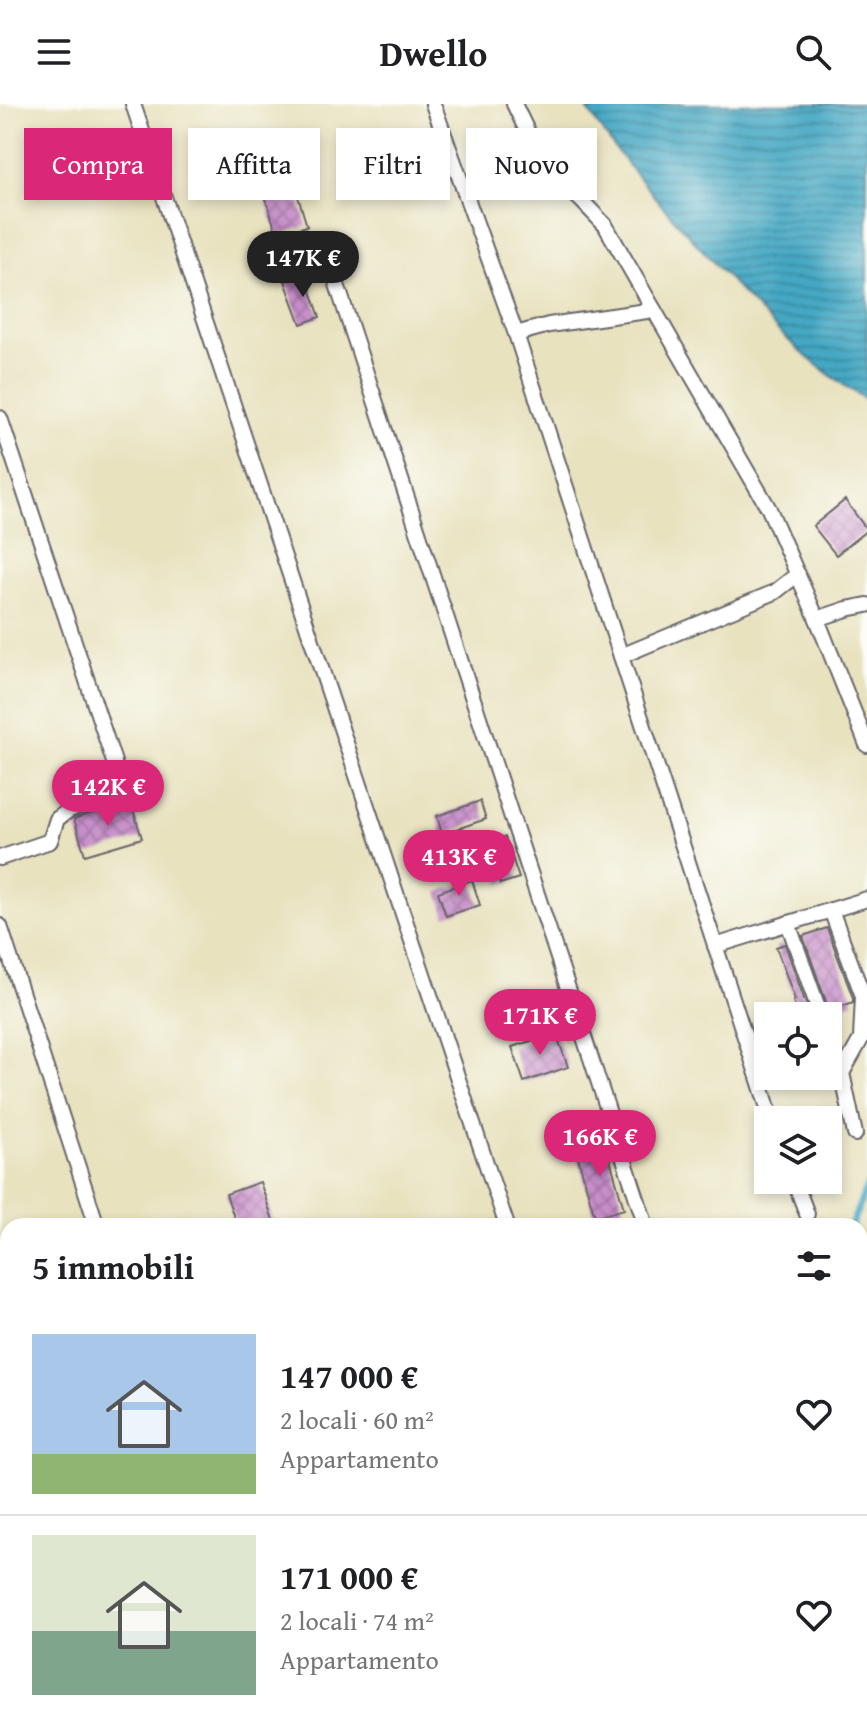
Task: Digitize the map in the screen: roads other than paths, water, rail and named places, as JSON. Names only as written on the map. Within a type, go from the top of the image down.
[{"type":"lane","points":[[133,104],[504,1218]]},
{"type":"lane","points":[[433,104],[516,334],[767,1106]]},
{"type":"lane","points":[[514,104],[539,156],[565,187],[605,225],[769,509],[867,745]]},
{"type":"lane","points":[[325,248],[643,1218]]},
{"type":"lane","points":[[516,334],[549,325],[654,310]]},
{"type":"lane","points":[[0,418],[114,762],[117,783],[111,793],[69,810],[57,819],[50,841],[0,858]]},
{"type":"lane","points":[[621,656],[775,592],[798,574]]},
{"type":"lane","points":[[817,619],[867,605]]},
{"type":"lane","points":[[715,946],[867,899]]},
{"type":"lane","points":[[831,910],[863,996],[861,1039],[842,1073],[855,1134]]},
{"type":"lane","points":[[788,923],[816,1002]]},
{"type":"lane","points":[[0,926],[94,1218]]},
{"type":"lane","points":[[799,1194],[807,1214]]},
{"type":"water","points":[[584,104],[867,104],[867,400],[822,369],[763,316],[643,183]]},
{"type":"waterway","points":[[854,1218],[867,1186]]}]
